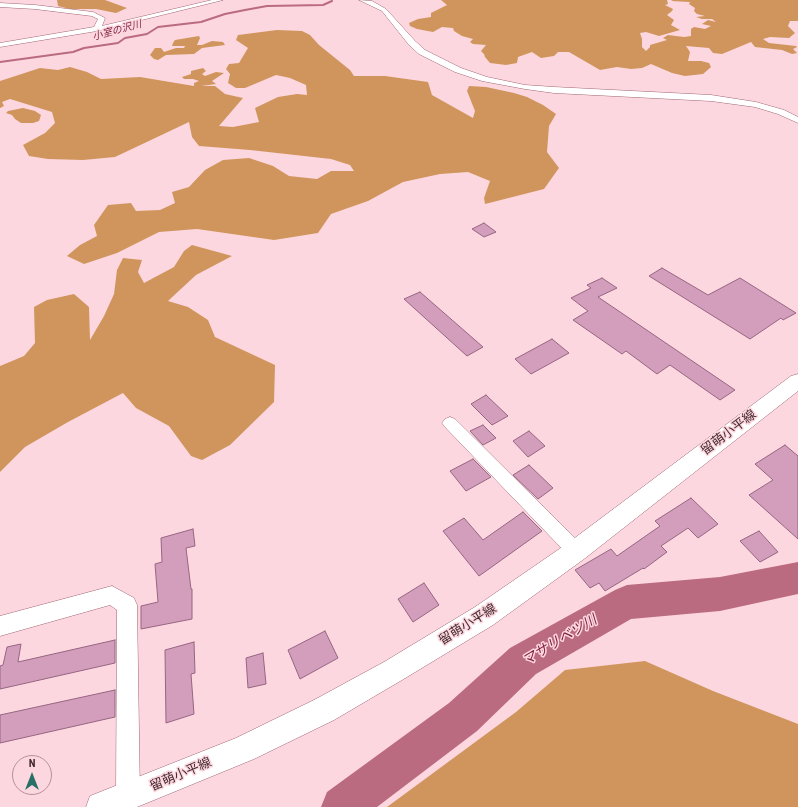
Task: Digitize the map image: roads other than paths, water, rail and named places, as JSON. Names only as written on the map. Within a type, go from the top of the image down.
[{"type":"main road","name":"留萌小平線","points":[[101,807],[244,749],[324,710],[393,672],[484,616],[576,551],[798,381]]},
{"type":"street","points":[[0,45],[96,29],[220,0]]},
{"type":"street","points":[[362,0],[370,2],[384,10],[412,43],[422,52],[458,70],[485,79],[525,87],[554,90],[711,98],[756,105],[781,112],[798,120]]},
{"type":"street","points":[[0,5],[35,7],[93,14],[102,18],[96,29]]},
{"type":"street","points":[[450,423],[576,551]]},
{"type":"street","points":[[0,626],[112,595],[127,605],[128,797]]},
{"type":"waterway","name":"小室の沢川","points":[[0,62],[73,52],[84,48],[118,43],[125,38],[147,34],[158,27],[201,22],[225,14],[245,10],[267,6],[323,5],[332,1]]},
{"type":"waterway","name":"マサリベツ川","points":[[342,807],[463,717],[523,661],[627,602],[720,594],[798,578]]}]
